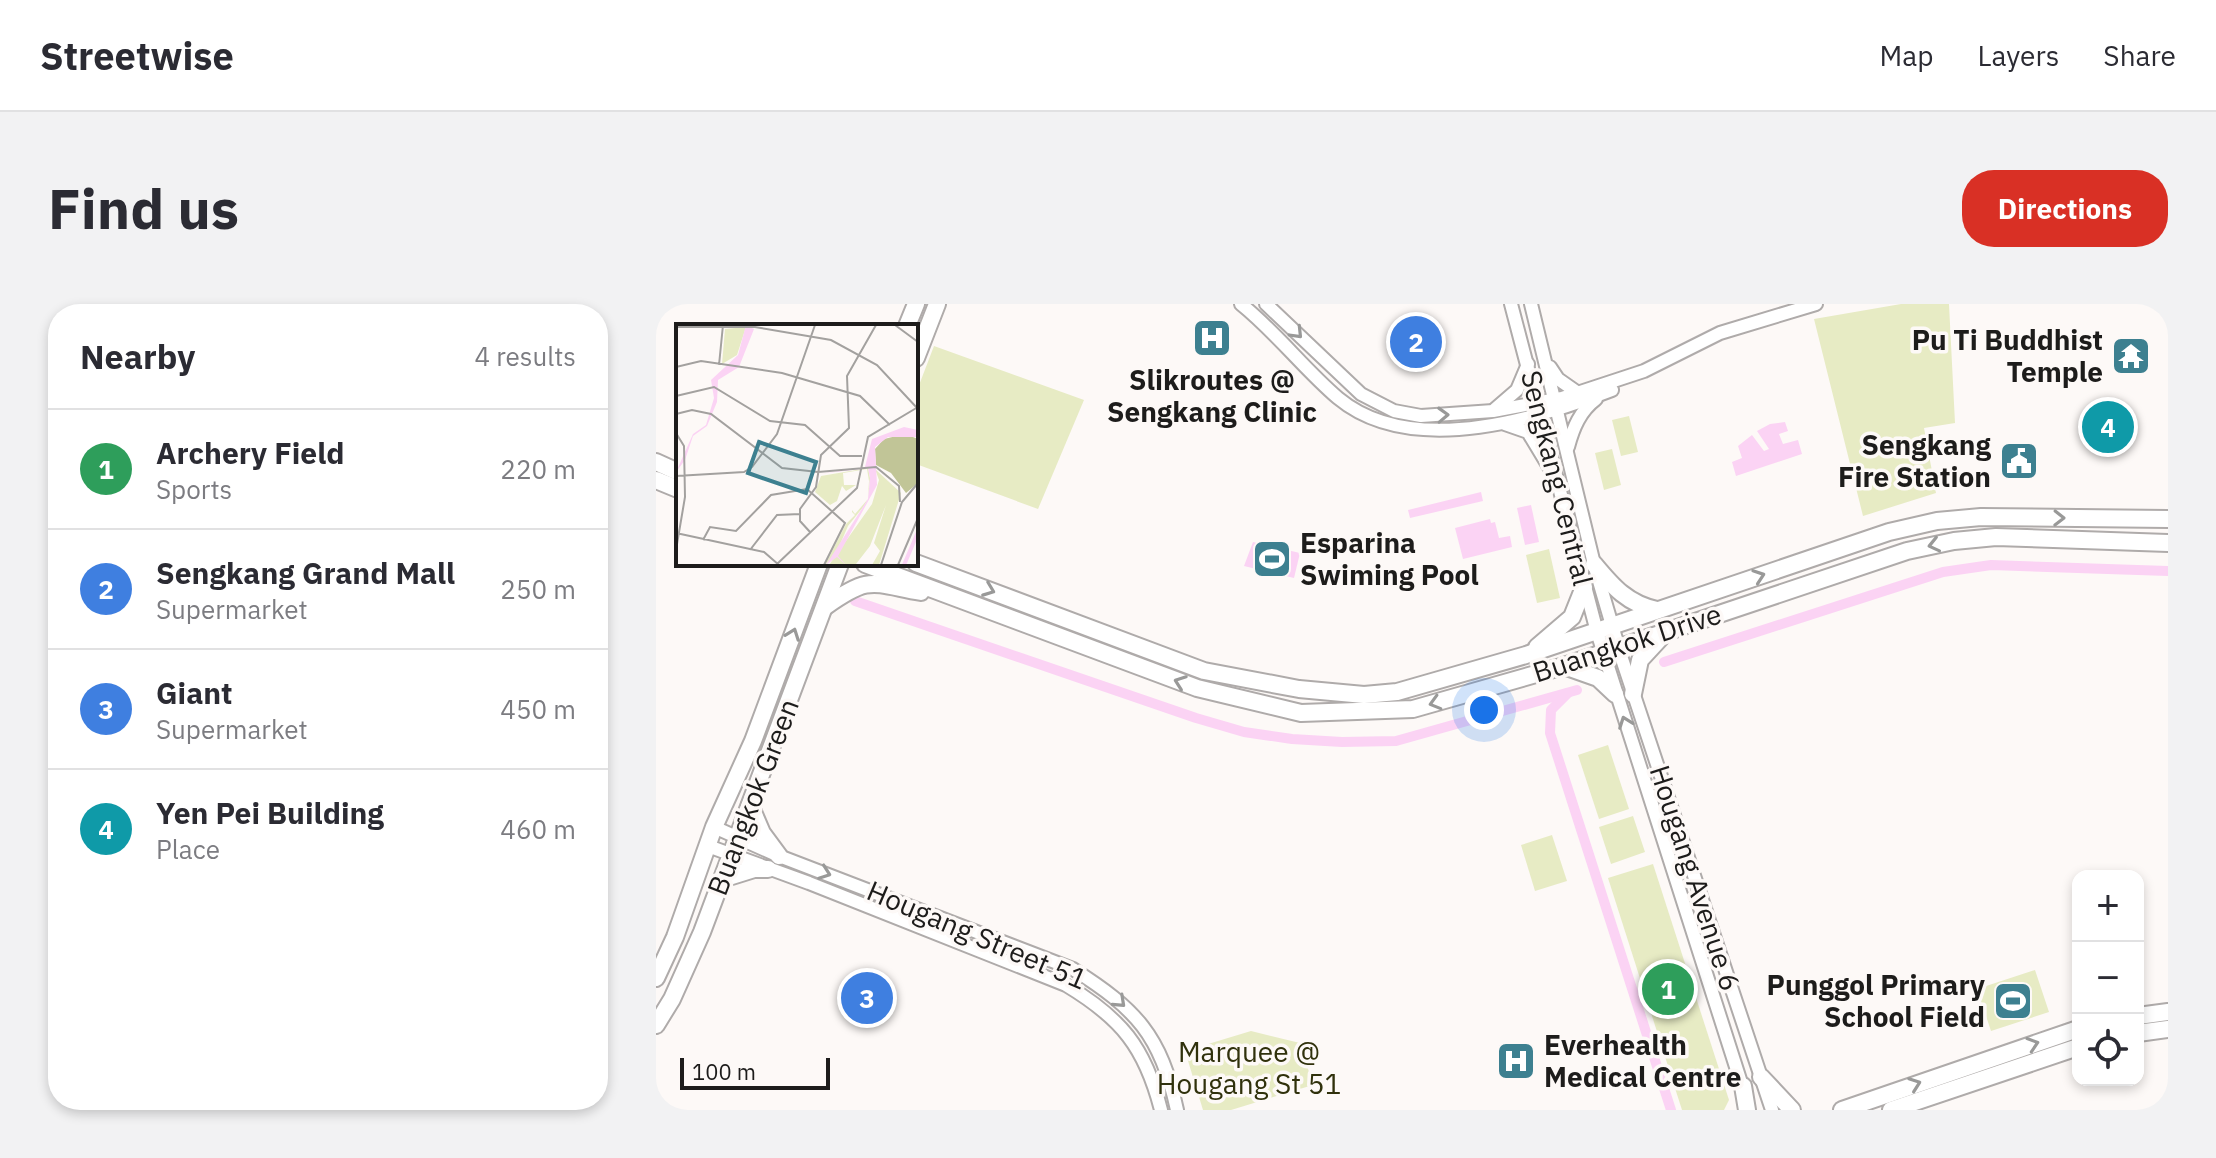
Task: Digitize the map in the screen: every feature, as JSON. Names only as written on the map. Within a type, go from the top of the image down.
[{"type":"main road","points":[[908,324],[916,304]]},
{"type":"main road","points":[[918,353],[937,304]]},
{"type":"main road","points":[[656,462],[676,471]]},
{"type":"main road","points":[[656,480],[676,488]]},
{"type":"main road","name":"Buangkok Drive","points":[[918,564],[1204,671],[1299,689],[1364,695],[1397,692],[1526,655],[1889,532],[1937,521],[1981,517],[2168,519]]},
{"type":"main road","name":"Buangkok Drive","points":[[871,566],[1197,688],[1301,713],[1413,709],[1564,666],[1907,551],[1954,541],[2042,537],[2168,543]]},
{"type":"main road","points":[[1594,564],[1624,598],[1642,607],[1659,610]]},
{"type":"main road","name":"Buangkok Green","points":[[656,1025],[672,999],[702,932],[839,566]]},
{"type":"main road","name":"Buangkok Green","points":[[656,978],[675,937],[714,827],[753,741],[815,569]]},
{"type":"main road","points":[[826,606],[852,588],[872,582],[930,594],[951,595]]},
{"type":"main road","points":[[1526,655],[1553,636],[1572,617],[1584,587]]},
{"type":"main road","points":[[1633,694],[1640,660],[1669,629]]},
{"type":"main road","points":[[1564,666],[1598,678],[1615,694]]},
{"type":"main road","points":[[722,879],[773,863],[750,805]]},
{"type":"main road","points":[[2144,1015],[2168,1012]]},
{"type":"main road","points":[[2144,1032],[2168,1029]]},
{"type":"main road","points":[[1842,1110],[2072,1031]]},
{"type":"main road","points":[[1891,1110],[2072,1049]]},
{"type":"main road","points":[[1761,1077],[1792,1110]]},
{"type":"main road","points":[[1743,1086],[1748,1110]]},
{"type":"street","points":[[1241,304],[1252,310],[1339,399],[1367,416],[1412,430],[1540,409],[1605,392],[1722,340],[1734,331]]},
{"type":"street","points":[[1266,304],[1349,385],[1394,411],[1421,416],[1494,417],[1528,432],[1560,487]]},
{"type":"street","name":"Sengkang Central","points":[[1511,304],[1584,587],[1604,629]]},
{"type":"street","name":"Sengkang Central","points":[[1531,304],[1594,564],[1610,649]]},
{"type":"street","points":[[1556,405],[1578,393],[1644,371],[1720,333],[1816,304]]},
{"type":"street","points":[[1544,357],[1558,379],[1578,393]]},
{"type":"street","points":[[1494,417],[1517,390],[1528,363]]},
{"type":"street","points":[[1567,452],[1578,419],[1587,406],[1605,392]]},
{"type":"street","name":"Hougang Avenue 6","points":[[1610,649],[1615,694],[1650,792],[1743,1086]]},
{"type":"street","name":"Hougang Avenue 6","points":[[1610,649],[1633,694],[1772,1110]]},
{"type":"street","name":"Hougang Street 51","points":[[714,827],[739,838],[773,863],[809,883],[1041,974],[1094,1002],[1112,1016],[1141,1053],[1161,1110]]},
{"type":"street","name":"Hougang Street 51","points":[[708,846],[731,855],[773,863],[1073,969],[1110,993],[1146,1029],[1167,1070],[1177,1110]]},
{"type":"green space","points":[[1901,304],[1949,304],[1955,423],[1924,428],[1936,493],[1863,516],[1814,319]]},
{"type":"green space","points":[[934,346],[1084,400],[1038,509],[918,465],[918,388]]},
{"type":"green space","points":[[1629,416],[1638,452],[1621,456],[1612,420]]},
{"type":"green space","points":[[1612,449],[1621,485],[1604,490],[1595,453]]},
{"type":"green space","points":[[1549,549],[1560,598],[1537,603],[1526,555]]},
{"type":"green space","points":[[1608,745],[1629,809],[1599,819],[1578,755]]},
{"type":"green space","points":[[1633,816],[1645,852],[1611,864],[1599,827]]},
{"type":"green space","points":[[1552,835],[1567,881],[1535,891],[1521,845]]},
{"type":"green space","points":[[1653,864],[1729,1100],[1724,1110],[1682,1110],[1608,878]]},
{"type":"green space","name":"Punggol Primary School Field","points":[[2035,970],[2049,1012],[1991,1031],[1977,989]]},
{"type":"green space","name":"Marquee @ Hougang St 51","points":[[1251,1031],[1300,1043],[1313,1085],[1231,1110],[1203,1110],[1185,1051]]},
{"type":"shaded area","points":[[1785,422],[1788,431],[1779,434],[1783,444],[1798,440],[1802,454],[1736,476],[1732,462],[1742,458],[1738,446],[1752,435],[1764,451],[1769,449],[1757,431],[1770,424]]},
{"type":"shaded area","points":[[1481,492],[1483,501],[1410,518],[1408,510]]},
{"type":"shaded area","points":[[1531,505],[1539,542],[1525,545],[1517,508]]},
{"type":"shaded area","points":[[1490,519],[1491,523],[1495,522],[1499,538],[1510,536],[1512,547],[1463,559],[1455,528]]},
{"type":"shaded area","name":"Esparina Swiming Pool","points":[[1253,542],[1300,553],[1294,578],[1244,566]]},
{"type":"waterway","points":[[1664,662],[1943,572],[1991,565],[2168,571]]},
{"type":"waterway","points":[[855,601],[1196,718],[1244,732],[1292,739],[1396,741],[1577,690]]},
{"type":"waterway","points":[[1568,693],[1551,710],[1550,733],[1671,1110]]},
{"type":"place","name":"Slikroutes @ Sengkang Clinic","points":[[1212,338]]},
{"type":"place","name":"Sengkang Grand Mall","points":[[1416,342]]},
{"type":"place","name":"Pu Ti Buddhist Temple","points":[[2131,356]]},
{"type":"place","name":"Yen Pei Building","points":[[2108,427]]},
{"type":"place","name":"Sengkang Fire Station","points":[[2019,461]]},
{"type":"place","name":"Esparina Swiming Pool","points":[[1272,559]]},
{"type":"place","name":"Archery Field","points":[[1668,989]]},
{"type":"place","name":"Giant","points":[[867,998]]},
{"type":"place","name":"Punggol Primary School Field","points":[[2013,1001]]},
{"type":"place","name":"Everhealth Medical Centre","points":[[1516,1061]]}]
